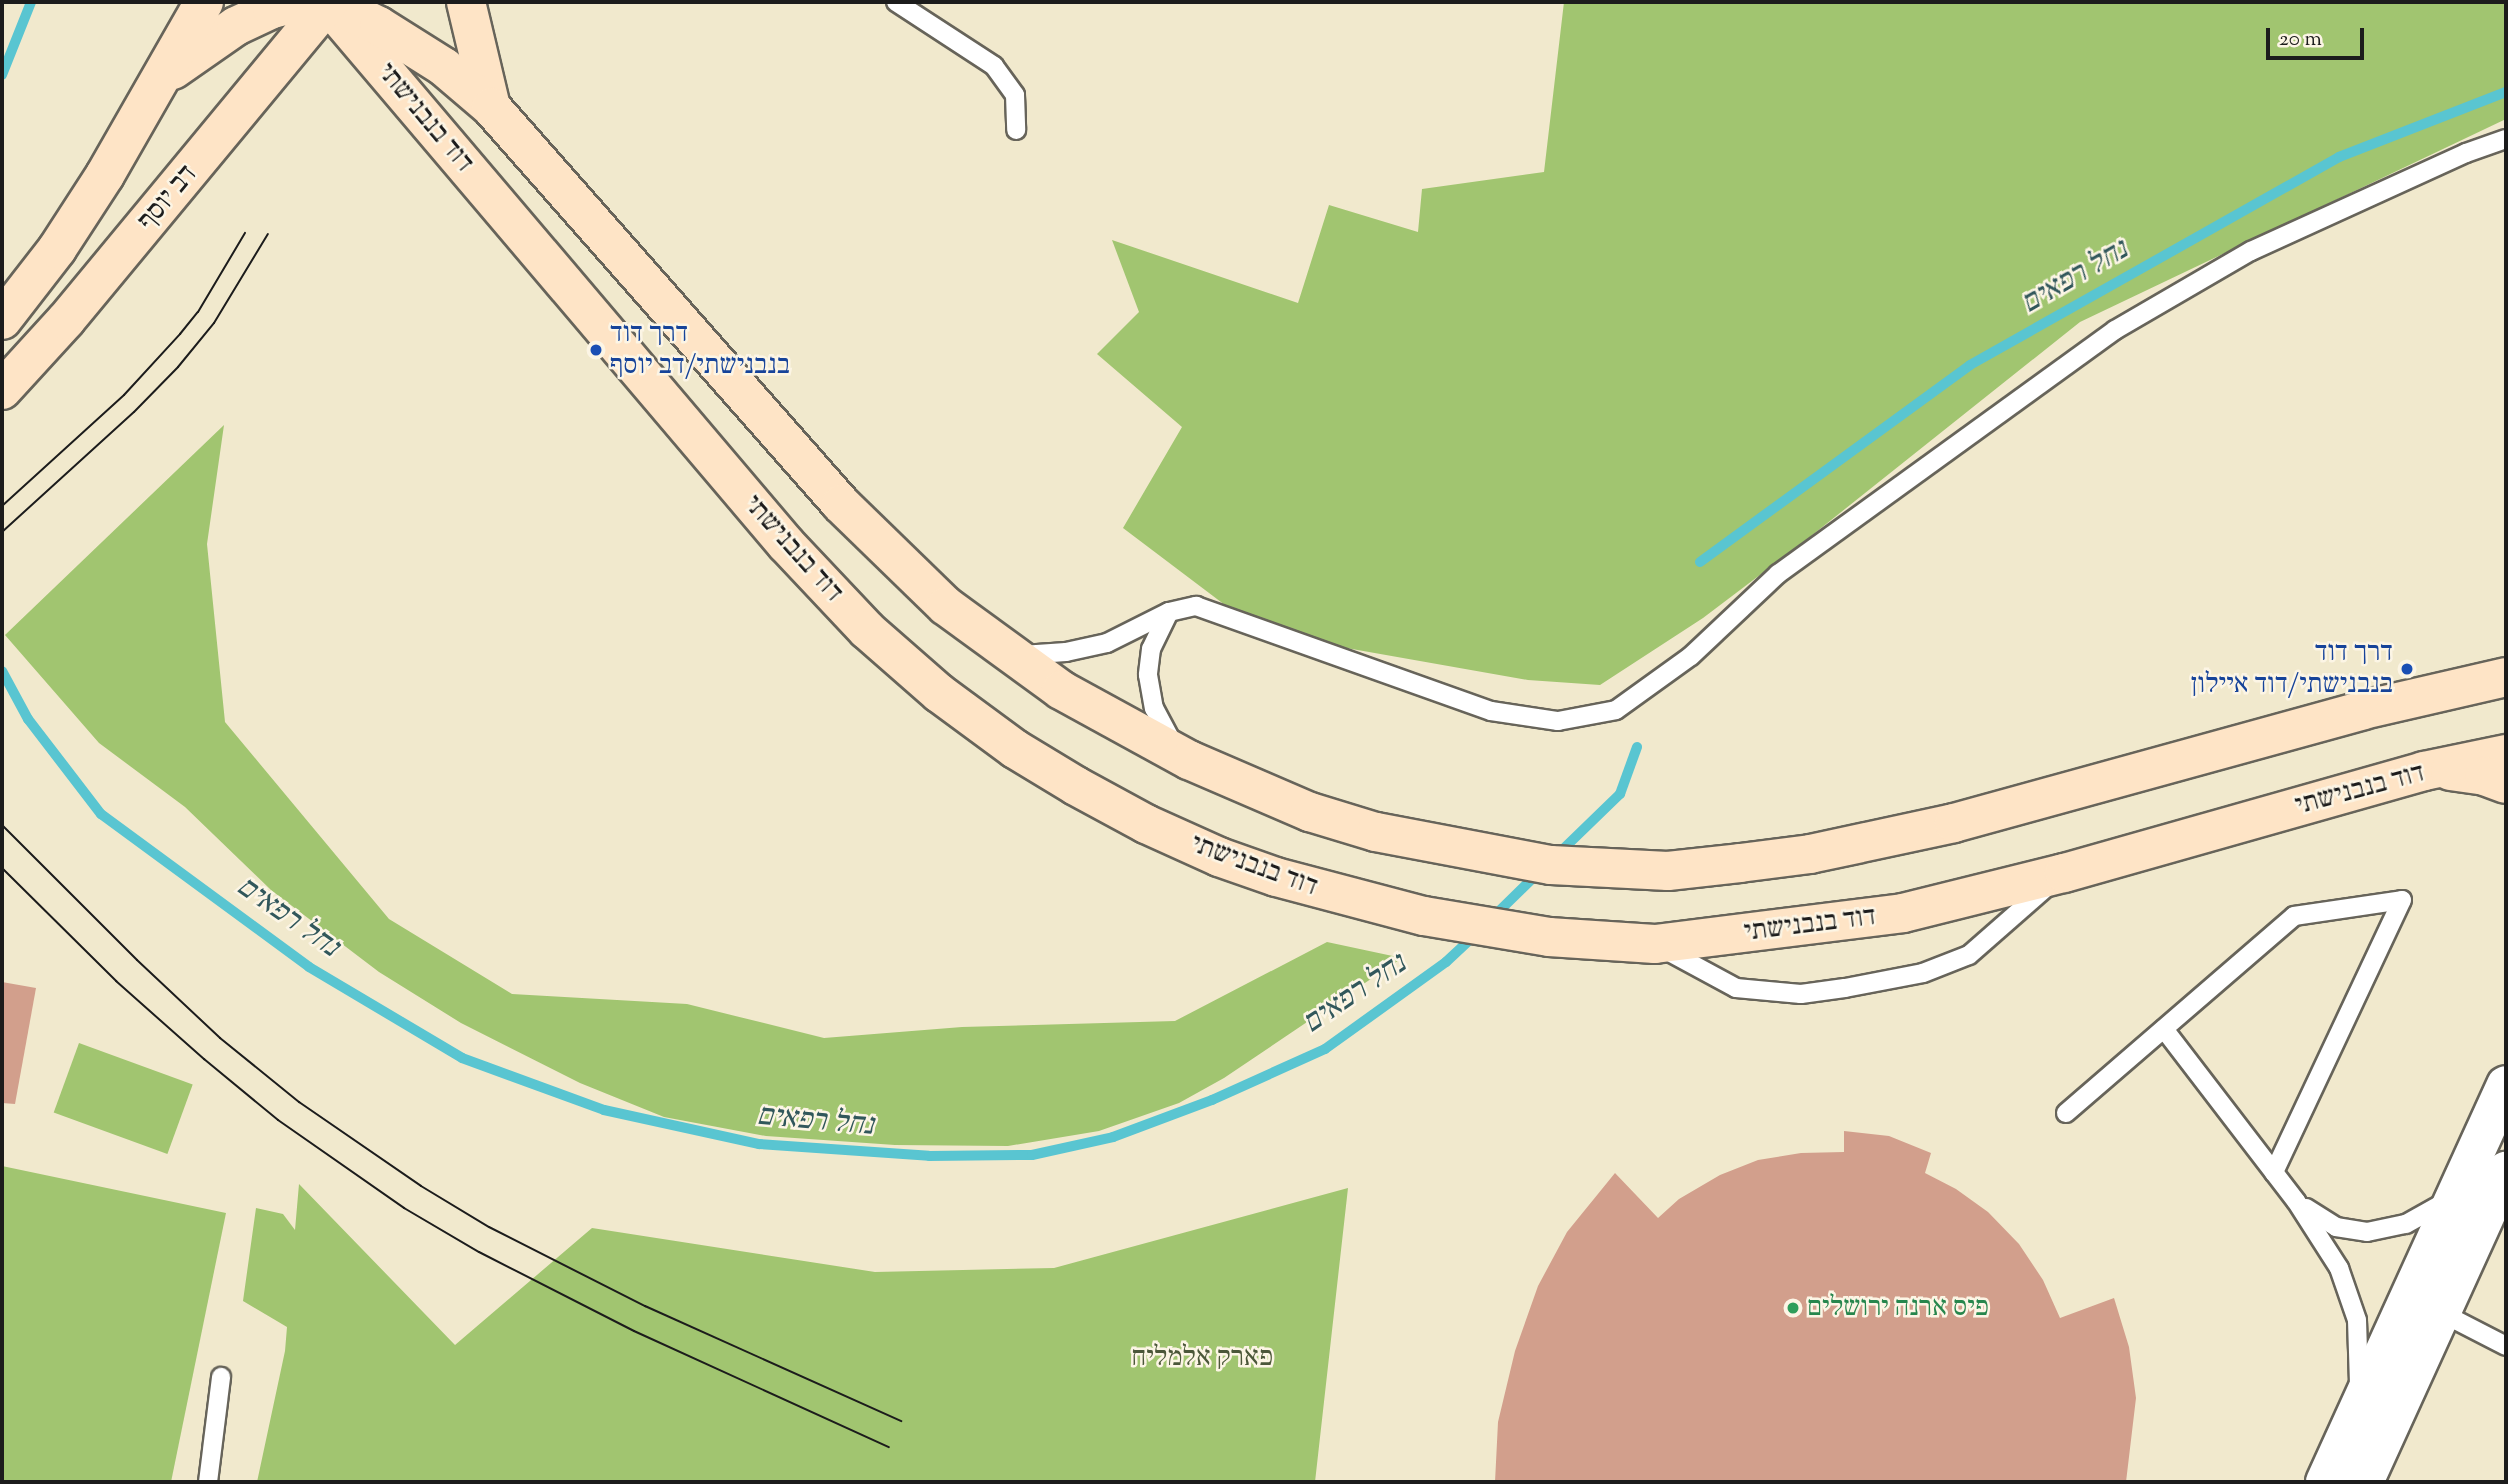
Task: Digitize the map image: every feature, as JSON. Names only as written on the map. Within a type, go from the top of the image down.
[{"type":"main road","points":[[2,320],[57,248],[164,78],[204,2]]},
{"type":"main road","points":[[164,78],[236,26],[272,9],[320,2]]},
{"type":"main road","name":"דוד בנבנישתי","points":[[320,2],[359,15],[402,40],[459,79],[491,107],[841,504],[946,606],[1061,690],[1189,760],[1310,812],[1376,832],[1484,855],[1551,865],[1668,871],[1740,863],[1810,854],[1954,822],[2363,710],[2506,677]]},
{"type":"main road","name":"דוד בנבנישתי","points":[[320,2],[786,544],[867,630],[939,693],[1015,749],[1146,824],[1219,857],[1276,877],[1424,916],[1549,937],[1655,944],[1903,913],[2063,873],[2424,771],[2506,754]]},
{"type":"main road","name":"דב יוסף","points":[[2,390],[75,310],[320,2]]},
{"type":"main road","points":[[466,2],[491,107]]},
{"type":"main road","points":[[2424,771],[2455,771],[2484,776],[2506,785]]},
{"type":"street","points":[[2364,1482],[2426,1306],[2456,1196],[2506,1085]]},
{"type":"street","points":[[2325,1482],[2358,1409],[2426,1306],[2506,1171]]},
{"type":"lane","points":[[896,2],[994,66],[1015,95],[1016,130]]},
{"type":"lane","points":[[1012,656],[1066,652],[1107,643],[1169,612],[1196,606],[1491,711],[1558,721],[1616,710],[1691,656],[1778,574],[2115,330],[2251,251],[2466,153],[2506,139]]},
{"type":"lane","points":[[1169,612],[1151,649],[1148,675],[1154,708],[1167,737],[1189,760]]},
{"type":"lane","points":[[1655,944],[1736,988],[1801,994],[1845,988],[1923,973],[1969,955],[2063,873]]},
{"type":"lane","points":[[2066,1113],[2294,916],[2402,900],[2274,1172]]},
{"type":"lane","points":[[2164,1028],[2296,1201],[2330,1253],[2349,1295],[2359,1342],[2358,1409]]},
{"type":"lane","points":[[2296,1201],[2336,1227],[2367,1232],[2406,1224],[2456,1196]]},
{"type":"lane","points":[[2426,1306],[2506,1346]]},
{"type":"lane","points":[[208,1482],[221,1377]]},
{"type":"green space","points":[[1564,2],[2506,2],[2506,119],[2080,322],[1806,540],[1703,618],[1600,685],[1528,680],[1262,633],[1123,528],[1182,427],[1097,354],[1139,312],[1112,240],[1298,303],[1329,205],[1418,232],[1422,189],[1544,172]]},
{"type":"green space","points":[[224,425],[207,544],[225,722],[389,919],[512,994],[687,1004],[824,1038],[962,1027],[1175,1021],[1327,942],[1402,958],[1224,1078],[1179,1103],[1099,1131],[1008,1146],[895,1145],[766,1136],[664,1117],[580,1083],[461,1023],[379,972],[271,890],[185,807],[99,743],[5,635]]},
{"type":"green space","points":[[79,1043],[193,1084],[167,1154],[54,1113]]},
{"type":"green space","points":[[2,1166],[226,1213],[171,1482],[2,1482]]},
{"type":"green space","name":"פארק אלמליח","points":[[299,1184],[455,1345],[592,1228],[875,1272],[1054,1268],[1348,1188],[1315,1482],[257,1482],[285,1351],[287,1327],[243,1301],[256,1208],[283,1214],[295,1230]]},
{"type":"building","points":[[2,982],[36,988],[15,1104],[2,1103]]},
{"type":"building","name":"פיס ארנה ירושלים","points":[[1844,1131],[1889,1136],[1931,1153],[1925,1173],[1956,1189],[1988,1212],[2019,1244],[2043,1280],[2060,1318],[2114,1298],[2129,1347],[2136,1398],[2126,1482],[1495,1482],[1498,1422],[1515,1351],[1538,1286],[1567,1232],[1615,1173],[1658,1218],[1679,1199],[1720,1175],[1758,1160],[1801,1153],[1844,1152]]},
{"type":"waterway","points":[[2,75],[31,2]]},
{"type":"waterway","name":"נחל רפאים","points":[[1700,562],[1970,365],[2339,157],[2506,92]]},
{"type":"waterway","name":"נחל רפאים","points":[[2,671],[28,719],[101,814],[309,967],[462,1058],[604,1110],[759,1144],[929,1156],[1032,1155],[1113,1137],[1212,1100],[1325,1049],[1446,962],[1474,936]]},
{"type":"waterway","name":"נחל רפאים","points":[[1557,855],[1620,794],[1637,747]]},
{"type":"waterway","name":"נחל רפאים","points":[[1492,918],[1539,872]]},
{"type":"tram line","points":[[2,506],[124,395],[180,334],[198,312],[245,233]]},
{"type":"tram line","points":[[2,532],[134,412],[178,367],[214,323],[268,234]]},
{"type":"tram line","points":[[2,825],[137,960],[220,1038],[299,1102],[421,1186],[489,1227],[645,1306],[901,1421]]},
{"type":"tram line","points":[[2,868],[116,981],[204,1059],[278,1120],[404,1208],[479,1252],[634,1331],[889,1447]]},
{"type":"place","name":"דרך דוד בנבנישתי/דב יוסף","points":[[596,350]]},
{"type":"place","name":"דרך דוד בנבנישתי/דוד איילון","points":[[2407,669]]},
{"type":"place","name":"פיס ארנה ירושלים","points":[[1793,1308]]}]
